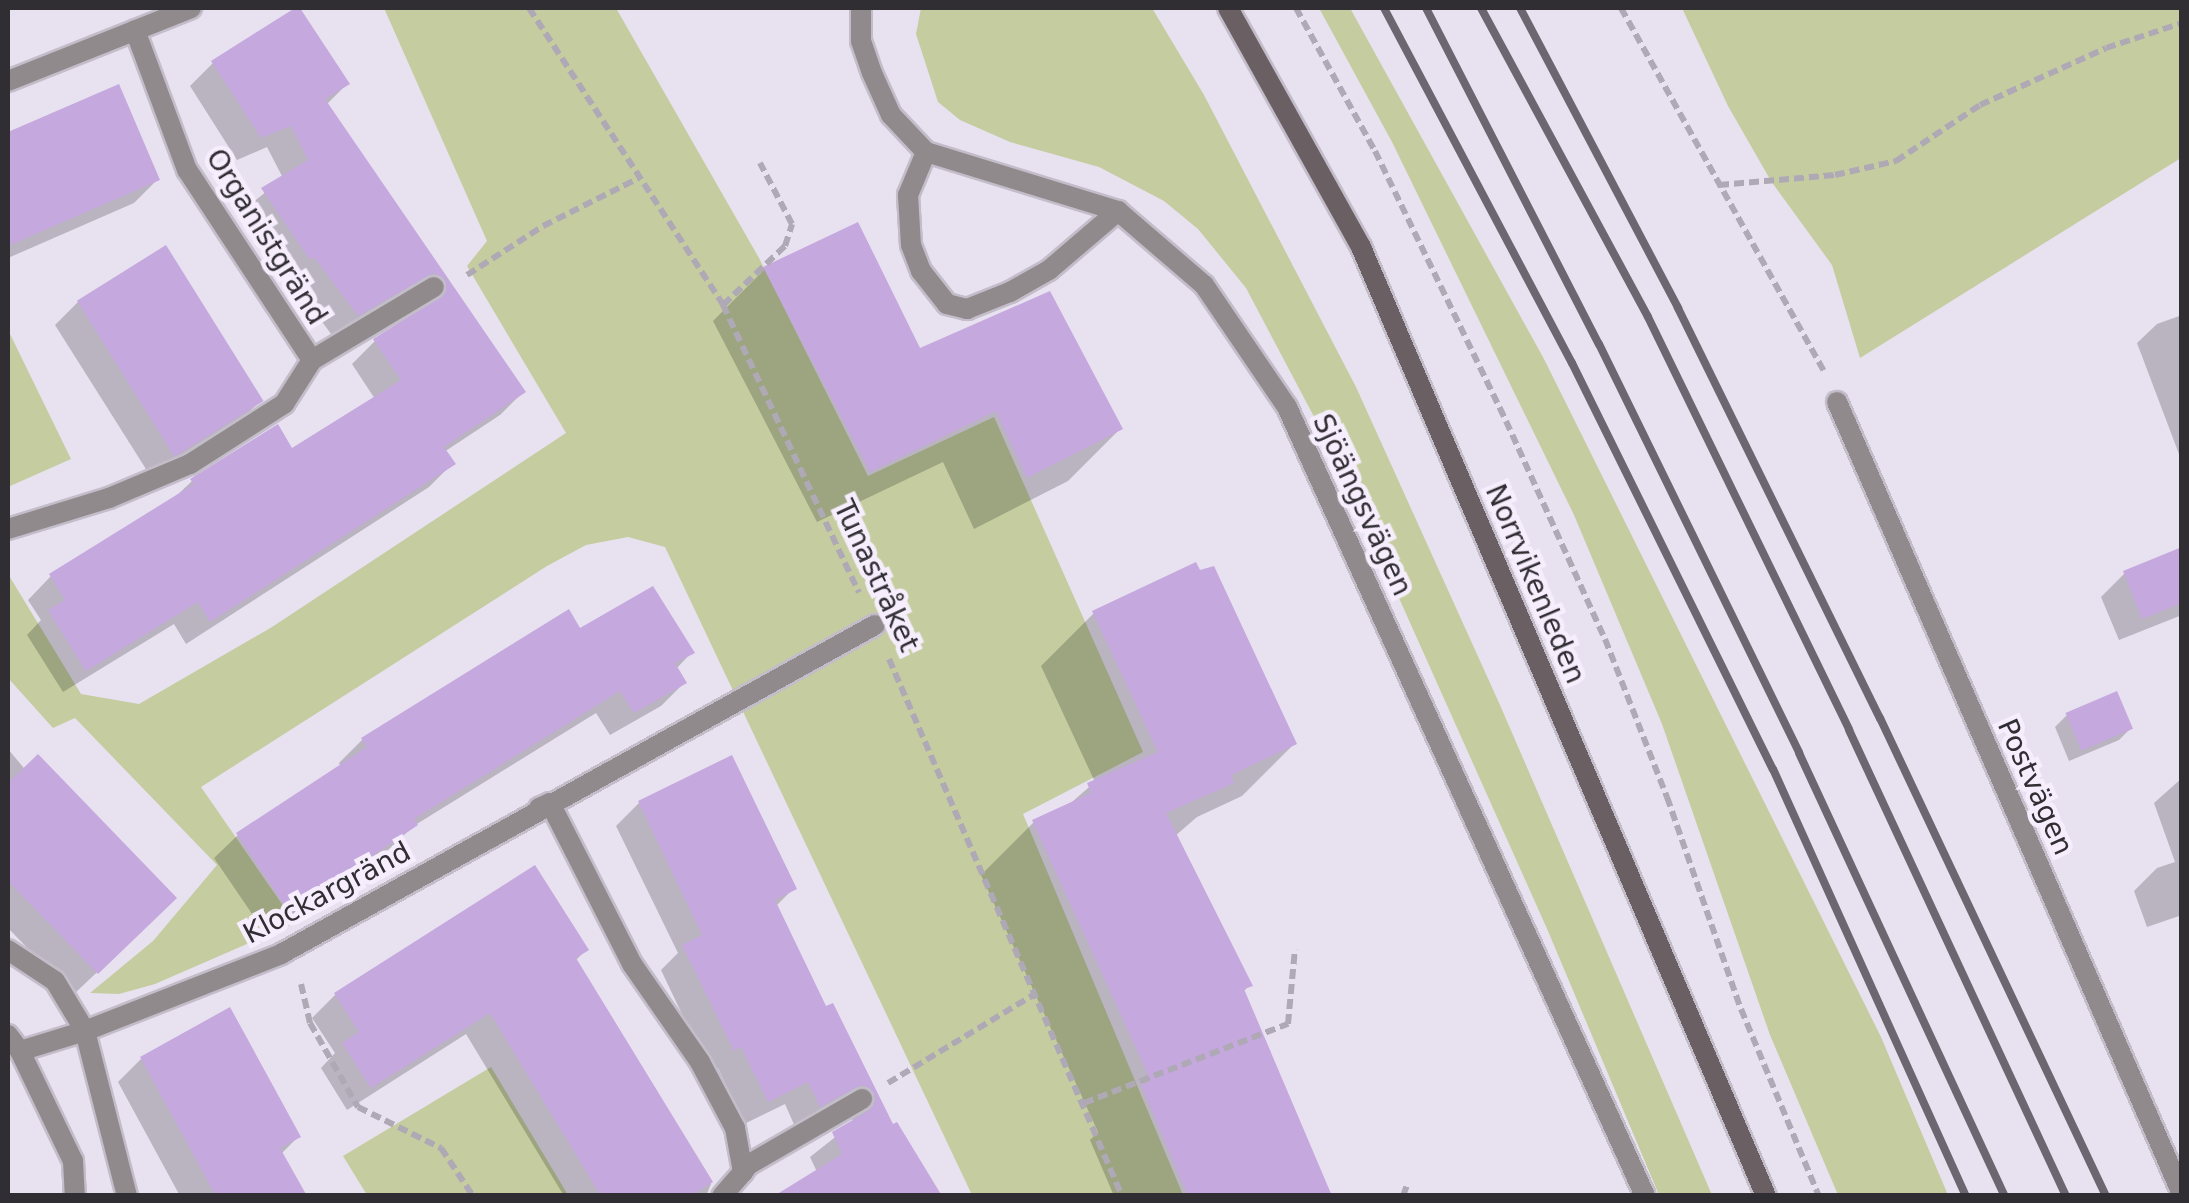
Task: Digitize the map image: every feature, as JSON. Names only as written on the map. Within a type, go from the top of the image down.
[{"type":"main road","name":"Norrvikenleden","points":[[1228,8],[1361,247],[1766,1196]]},
{"type":"street","points":[[8,81],[190,8]]},
{"type":"street","name":"Sjöängsvägen","points":[[861,8],[862,41],[872,73],[891,115],[926,152],[1118,211],[1204,285],[1287,407],[1646,1196]]},
{"type":"street","name":"Organistgränd","points":[[135,30],[187,170],[312,360]]},
{"type":"street","points":[[926,152],[908,195],[911,245],[922,271],[948,304],[967,309],[1010,292],[1049,270],[1118,211]]},
{"type":"street","name":"Organistgränd","points":[[8,529],[109,498],[190,464],[284,404],[312,360],[434,287]]},
{"type":"street","name":"Postvägen","points":[[1837,402],[2182,1194]]},
{"type":"street","name":"Klockargränd","points":[[76,1196],[73,1160],[14,1043],[86,1030],[281,954],[531,812],[875,625]]},
{"type":"street","points":[[531,812],[550,803],[632,964],[700,1062],[735,1128],[743,1172]]},
{"type":"street","points":[[8,950],[55,981],[86,1030],[127,1196]]},
{"type":"street","points":[[722,1196],[748,1165],[862,1099]]},
{"type":"path","name":"Tunastråket","points":[[528,8],[723,305],[875,625],[1122,1196]]},
{"type":"path","points":[[1296,8],[1408,219],[1605,639],[1667,797],[1742,1009],[1820,1196]]},
{"type":"path","points":[[1622,8],[1718,185],[1813,344],[1837,402]]},
{"type":"path","points":[[1718,185],[1835,175],[1896,161],[1980,106],[2106,48],[2182,23]]},
{"type":"path","points":[[723,305],[786,246],[792,224],[760,163]]},
{"type":"path","points":[[434,287],[469,274],[543,226],[640,178]]},
{"type":"path","points":[[1084,1103],[1288,1024],[1295,949]]},
{"type":"path","points":[[281,954],[306,992],[310,1023],[358,1107],[442,1148],[473,1196]]},
{"type":"path","points":[[862,1099],[1035,994]]},
{"type":"path","points":[[1403,1196],[1407,1185]]},
{"type":"green space","points":[[384,8],[616,8],[759,258],[868,476],[994,417],[1143,752],[1023,814],[1183,1195],[972,1195],[665,547],[628,537],[586,545],[547,566],[201,787],[295,923],[155,984],[119,994],[90,993],[153,941],[217,865],[75,718],[53,728],[8,678],[8,574],[81,694],[139,704],[272,627],[566,433],[467,266],[487,241]]},
{"type":"green space","points":[[921,8],[1152,8],[1204,95],[1356,387],[1500,705],[1712,1195],[1659,1195],[1548,931],[1339,464],[1246,288],[1198,229],[1164,201],[1099,167],[1010,142],[960,120],[938,102],[916,34]]},
{"type":"green space","points":[[1319,8],[1350,8],[1544,359],[1881,1037],[1948,1195],[1838,1195],[1770,1035],[1662,724],[1574,515],[1392,142]]},
{"type":"green space","points":[[1682,8],[2181,8],[2181,158],[1860,358],[1832,265],[1771,181],[1728,106]]},
{"type":"green space","points":[[8,335],[71,459],[8,487]]},
{"type":"green space","points":[[491,1067],[568,1195],[367,1195],[343,1156]]},
{"type":"building","points":[[300,8],[350,84],[325,99],[526,392],[444,447],[456,464],[210,622],[198,602],[86,671],[48,610],[65,600],[49,574],[194,484],[190,479],[278,424],[292,448],[401,380],[373,339],[446,293],[445,279],[433,273],[358,316],[314,257],[310,260],[261,188],[308,160],[291,126],[261,138],[211,61]]},
{"type":"building","points":[[119,84],[160,180],[8,246],[8,132]]},
{"type":"building","points":[[858,222],[920,348],[1050,291],[1123,429],[1027,478],[996,411],[870,472],[763,267]]},
{"type":"building","points":[[166,245],[264,401],[174,457],[77,301]]},
{"type":"building","points":[[2182,547],[2182,603],[2142,619],[2123,571]]},
{"type":"building","points":[[1196,562],[1200,570],[1214,566],[1297,744],[1231,775],[1234,783],[1166,813],[1253,986],[1244,989],[1332,1196],[1188,1196],[1141,1085],[1151,1081],[1032,820],[1091,793],[1087,783],[1158,752],[1092,611]]},
{"type":"building","points":[[653,586],[695,653],[675,663],[687,683],[634,713],[620,691],[414,819],[418,825],[289,912],[236,833],[367,747],[361,738],[569,609],[580,628]]},
{"type":"building","points":[[2117,691],[2133,729],[2081,751],[2065,713]]},
{"type":"building","points":[[38,754],[177,898],[98,974],[8,881],[8,783]]},
{"type":"building","points":[[732,755],[797,889],[775,900],[826,1006],[833,1003],[893,1124],[897,1122],[942,1196],[774,1196],[842,1154],[832,1132],[870,1110],[876,1098],[870,1088],[861,1085],[820,1107],[808,1082],[768,1102],[741,1047],[734,1051],[682,945],[702,935],[638,801]]},
{"type":"building","points":[[535,865],[589,950],[576,958],[713,1182],[690,1196],[601,1196],[490,1013],[371,1088],[342,1043],[359,1032],[334,993]]},
{"type":"building","points":[[230,1007],[301,1137],[280,1148],[307,1196],[216,1196],[140,1057]]},
{"type":"railway","points":[[1384,8],[1572,363],[1773,769],[1966,1196]]},
{"type":"railway","points":[[1426,8],[1599,344],[1799,753],[2005,1196]]},
{"type":"railway","points":[[1481,8],[1648,317],[1849,730],[2066,1196]]},
{"type":"railway","points":[[1520,8],[1678,308],[1880,718],[2106,1196]]}]
